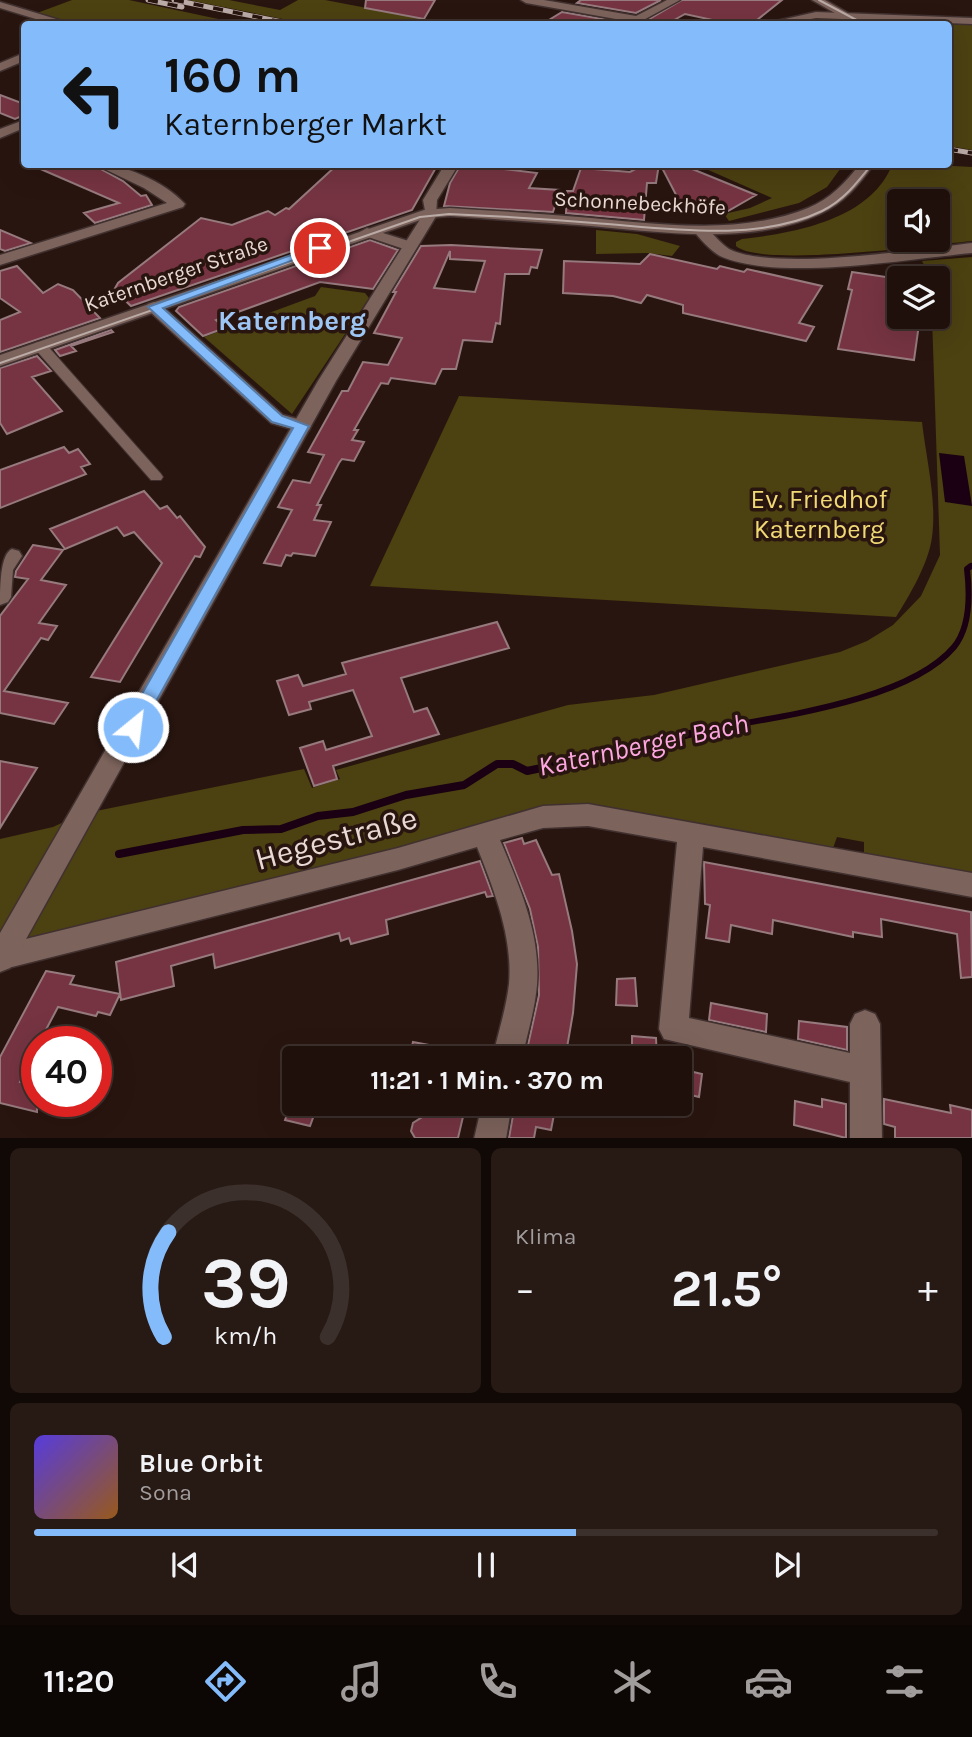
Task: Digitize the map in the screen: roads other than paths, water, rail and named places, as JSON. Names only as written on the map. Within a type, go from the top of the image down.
[{"type":"street","points":[[526,0],[638,20],[675,0]]},
{"type":"street","points":[[817,0],[855,21]]},
{"type":"street","points":[[0,5],[52,21]]},
{"type":"street","points":[[771,21],[790,5]]},
{"type":"street","points":[[854,5],[898,18]]},
{"type":"street","points":[[0,21],[23,12]]},
{"type":"street","points":[[783,21],[808,16],[972,21]]},
{"type":"street","points":[[0,67],[21,58]]},
{"type":"street","points":[[0,260],[178,204],[149,185],[109,168]]},
{"type":"street","points":[[0,959],[302,426],[431,213],[430,200],[450,168]]},
{"type":"street","name":"Schonnebeckhöfe","points":[[431,213],[699,230],[755,227],[806,213],[844,195],[860,179],[866,168]]},
{"type":"street","name":"Katernberger Straße","points":[[0,361],[367,232],[431,213]]},
{"type":"street","points":[[699,230],[724,252],[739,258],[761,261],[828,263],[972,248]]},
{"type":"street","points":[[367,232],[410,246]]},
{"type":"street","points":[[154,307],[277,419],[302,426]]},
{"type":"street","points":[[40,346],[156,477]]},
{"type":"street","points":[[0,595],[2,569],[12,556]]},
{"type":"street","name":"Hegestraße","points":[[0,959],[398,859],[542,817],[588,815],[972,885]]},
{"type":"street","points":[[484,834],[516,922],[523,952],[523,985],[510,1046]]},
{"type":"street","points":[[691,835],[674,1028],[865,1072]]},
{"type":"street","points":[[865,1024],[866,1138]]},
{"type":"street","points":[[490,1138],[495,1116]]},
{"type":"waterway","name":"Katernberger Bach","points":[[697,732],[832,706],[903,682],[932,666],[954,647],[964,629],[969,599],[967,569],[971,566]]},
{"type":"waterway","name":"Katernberger Bach","points":[[697,732],[701,731]]},
{"type":"waterway","name":"Katernberger Bach","points":[[119,854],[243,830],[281,829],[318,816],[353,812],[406,795],[464,785],[497,764],[513,764],[527,771],[697,732]]},
{"type":"waterway","name":"Katernberger Bach","points":[[692,733],[697,732]]},
{"type":"tram line","points":[[819,0],[858,21]]},
{"type":"tram line","points":[[0,363],[420,217],[449,214],[710,231],[768,227],[796,221],[830,207],[850,190],[869,168]]},
{"type":"railway","points":[[148,0],[182,7]]},
{"type":"railway","points":[[174,0],[277,21]]},
{"type":"railway","points":[[952,150],[972,153]]},
{"type":"district","name":"Katernberg","points":[[292,320]]},
{"type":"park label","name":"Ev. Friedhof Katernberg","points":[[819,514]]}]
